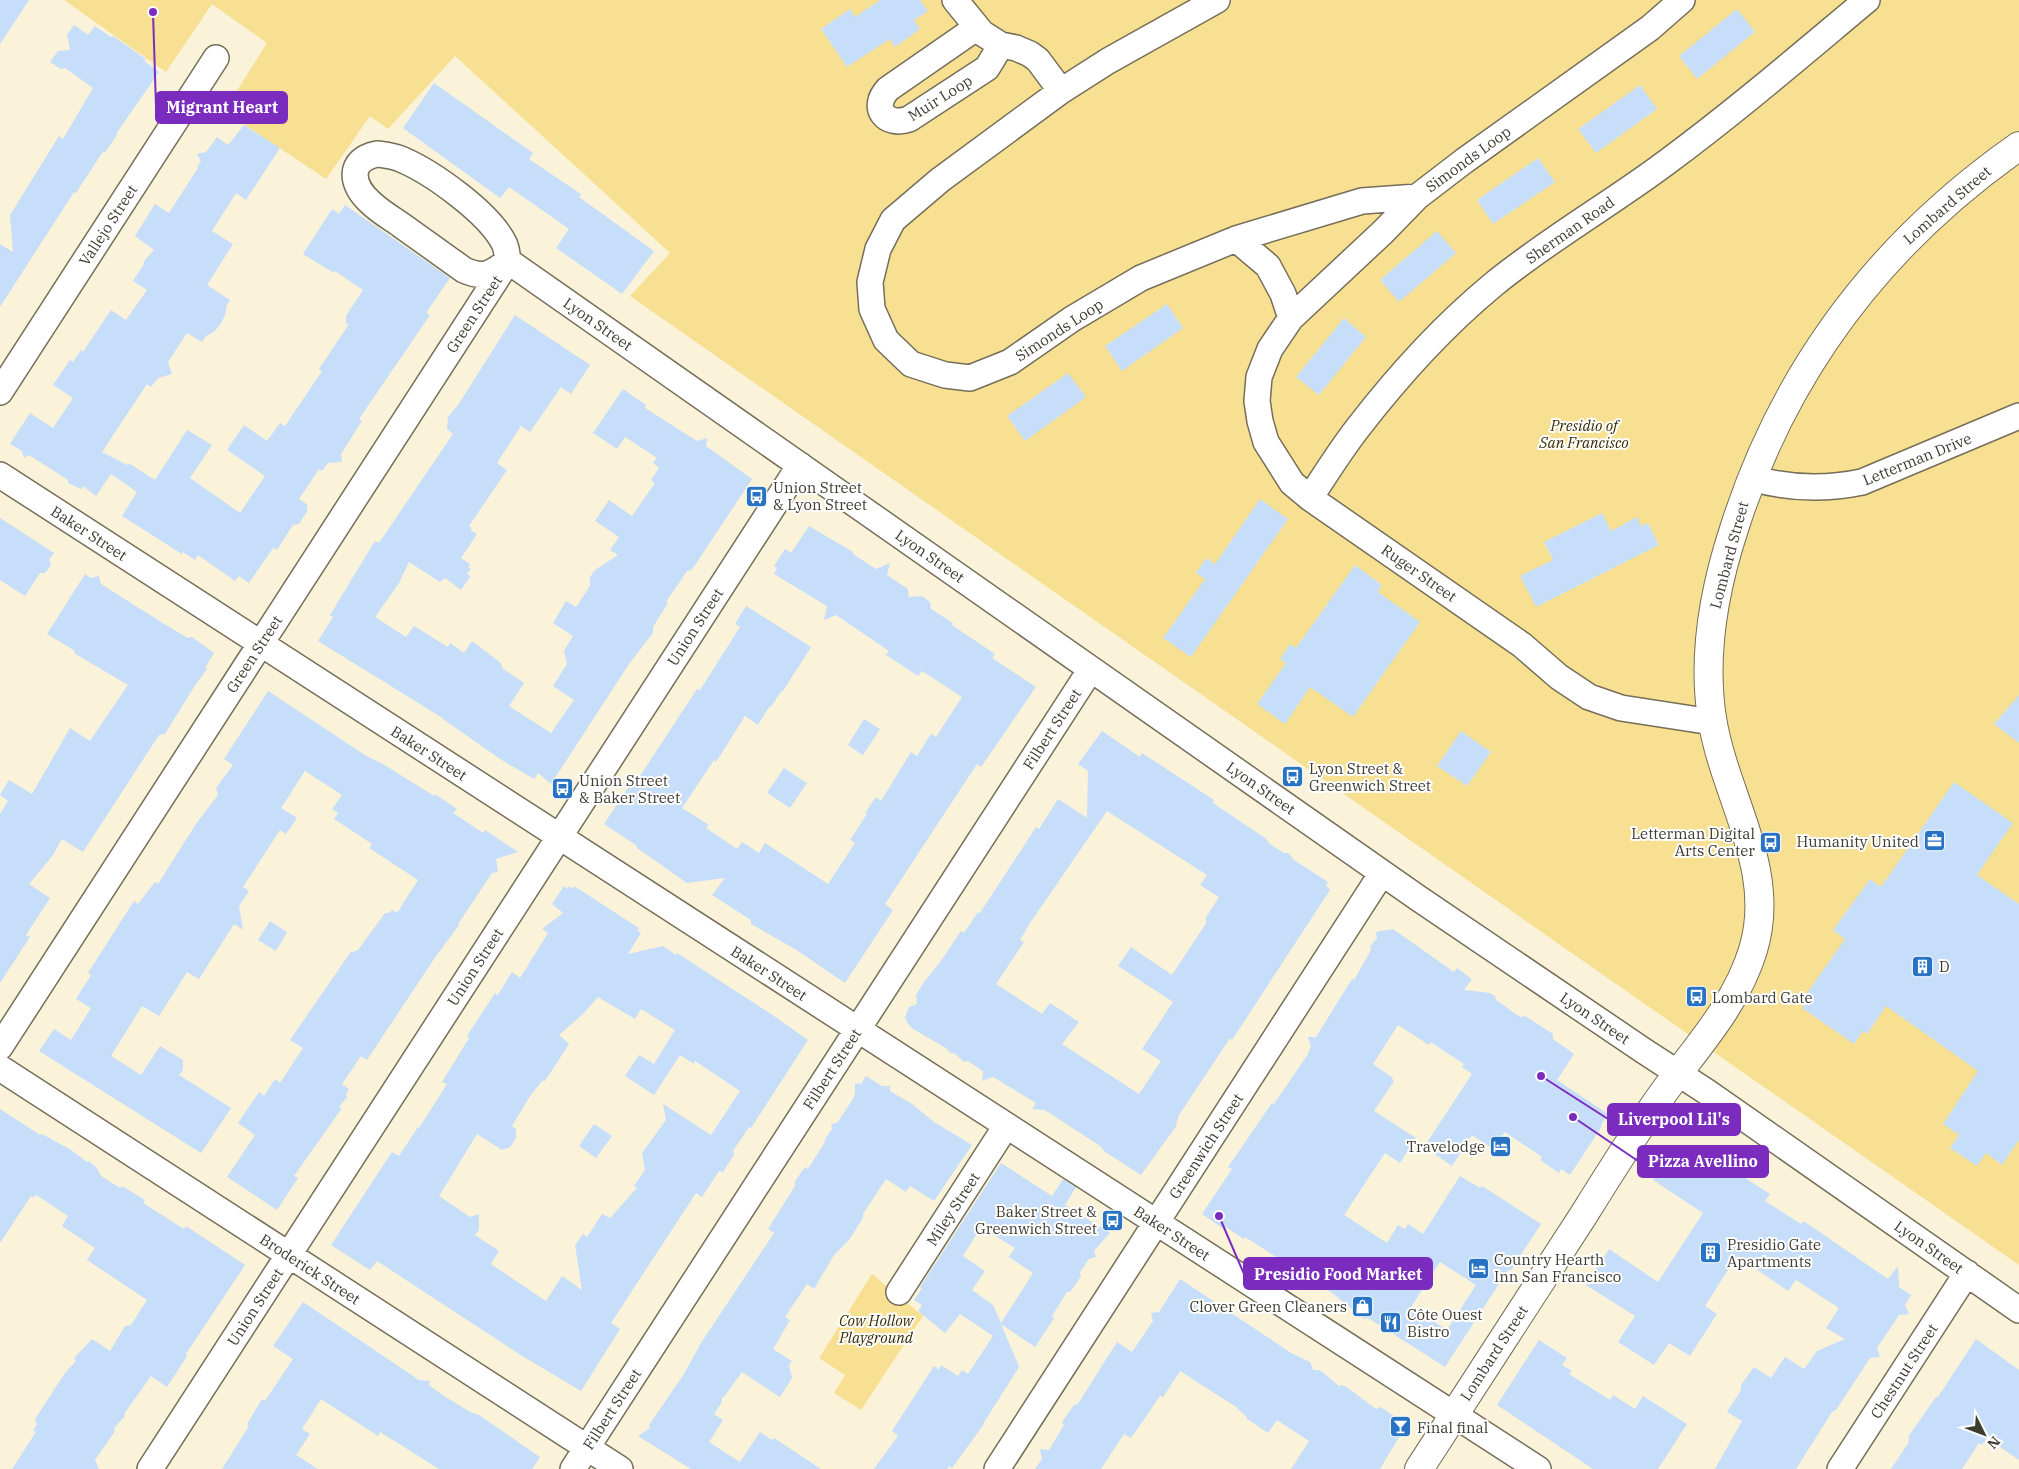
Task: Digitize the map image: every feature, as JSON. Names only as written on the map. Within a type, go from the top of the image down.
[{"type":"street","points":[[956,0],[976,28],[1001,45],[1030,54],[1038,60],[1061,90]]},
{"type":"street","name":"Simonds Loop","points":[[1217,0],[1108,61],[1061,90],[940,180],[893,220],[878,248],[870,282],[872,310],[886,340],[911,364],[945,375],[970,378],[1010,362],[1072,319],[1141,278],[1236,239],[1362,201],[1417,197],[1464,161],[1650,28],[1682,0]]},
{"type":"street","name":"Sherman Road","points":[[1310,498],[1356,430],[1395,382],[1441,334],[1494,284],[1666,162],[1784,70],[1867,0]]},
{"type":"street","name":"Muir Loop","points":[[976,28],[888,89],[880,102],[880,109],[883,115],[896,121],[909,120],[987,68],[1001,45]]},
{"type":"street","name":"Vallejo Street","points":[[0,392],[216,58]]},
{"type":"street","name":"Lombard Street","points":[[1419,1469],[1655,1104],[1719,1018],[1745,972],[1753,953],[1760,915],[1760,894],[1753,856],[1712,722],[1707,675],[1714,606],[1726,552],[1752,478],[1778,418],[1797,384],[1835,325],[1866,284],[1927,219],[1960,190],[2019,146]]},
{"type":"street","points":[[377,154],[388,155],[402,159],[438,180],[475,209],[487,222],[503,242],[508,262],[484,276],[464,270],[369,202],[355,182],[354,172],[367,156],[377,154]]},
{"type":"street","name":"Ruger Street","points":[[1417,197],[1383,232],[1291,318],[1270,349],[1260,377],[1257,401],[1266,442],[1292,483],[1310,498],[1522,645],[1559,677],[1589,697],[1621,708],[1712,722]]},
{"type":"street","points":[[1236,239],[1268,266],[1291,318]]},
{"type":"street","name":"Lyon Street","points":[[508,262],[1382,873],[1679,1073],[2019,1310]]},
{"type":"street","name":"Green Street","points":[[0,1047],[508,262]]},
{"type":"street","name":"Letterman Drive","points":[[1752,478],[1807,488],[1862,482],[2019,416]]},
{"type":"street","name":"Union Street","points":[[150,1469],[800,465]]},
{"type":"street","name":"Baker Street","points":[[0,476],[1538,1469]]},
{"type":"street","name":"Filbert Street","points":[[573,1469],[1090,669]]},
{"type":"street","name":"Greenwich Street","points":[[997,1469],[1382,873]]},
{"type":"street","name":"Broderick Street","points":[[0,1068],[620,1469]]},
{"type":"street","name":"Miley Street","points":[[899,1292],[1006,1126]]},
{"type":"street","name":"Chestnut Street","points":[[1840,1469],[1967,1273]]},
{"type":"green space","name":"Presidio of San Francisco","points":[[64,0],[2019,0],[2019,1265],[630,296],[670,253],[455,56],[388,129],[370,116],[326,179],[224,111],[267,43],[212,4],[166,72]]},
{"type":"green space","name":"Cow Hollow Playground","points":[[872,1274],[923,1316],[861,1410],[834,1393],[845,1375],[819,1358]]},
{"type":"building","points":[[0,0],[29,0],[0,44]]},
{"type":"building","points":[[880,0],[920,0],[928,11],[914,20],[920,29],[895,47],[890,39],[847,67],[821,29],[850,9],[855,17]]},
{"type":"building","points":[[1737,9],[1755,32],[1697,79],[1679,56]]},
{"type":"building","points":[[74,25],[88,35],[95,26],[146,59],[144,61],[159,72],[106,151],[102,153],[76,193],[74,192],[0,307],[0,244],[13,252],[10,215],[59,136],[63,139],[93,88],[65,68],[61,69],[50,62],[58,51],[70,50],[67,35]]},
{"type":"building","points":[[434,83],[533,153],[529,159],[581,194],[579,197],[654,251],[622,294],[556,248],[569,229],[509,187],[500,198],[403,128]]},
{"type":"building","points":[[1640,85],[1657,109],[1596,153],[1578,129]]},
{"type":"building","points":[[244,125],[280,148],[246,200],[236,193],[212,231],[233,244],[207,285],[230,300],[222,322],[202,342],[187,333],[168,362],[172,374],[158,378],[151,387],[147,384],[102,452],[127,465],[130,464],[155,480],[187,430],[212,445],[190,478],[240,513],[265,476],[227,450],[244,425],[267,441],[280,423],[285,426],[322,371],[319,369],[349,324],[346,323],[346,316],[363,290],[335,271],[334,273],[303,254],[332,209],[339,214],[345,205],[450,278],[426,313],[430,315],[359,419],[362,421],[341,454],[342,462],[328,463],[322,471],[319,469],[299,499],[308,505],[306,508],[308,510],[299,524],[293,525],[277,550],[273,548],[249,583],[239,576],[235,581],[198,555],[195,560],[183,552],[182,554],[122,516],[137,492],[111,474],[96,496],[83,486],[81,489],[68,483],[68,480],[29,455],[24,458],[22,451],[10,444],[30,413],[53,428],[73,398],[53,385],[70,360],[73,362],[81,350],[83,352],[111,310],[126,320],[147,290],[133,281],[144,261],[154,250],[135,236],[155,204],[169,213],[198,168],[201,161],[197,154],[206,152],[217,137],[228,145]]},
{"type":"building","points":[[1538,158],[1555,182],[1493,224],[1477,200]]},
{"type":"building","points":[[1437,231],[1456,253],[1399,302],[1380,280]]},
{"type":"building","points":[[1167,304],[1183,328],[1122,371],[1105,346]]},
{"type":"building","points":[[515,315],[590,365],[571,394],[561,387],[530,432],[521,426],[497,463],[507,470],[469,526],[472,528],[470,530],[477,534],[461,558],[470,564],[468,567],[471,569],[467,573],[470,577],[461,590],[445,578],[440,582],[409,562],[399,583],[375,617],[406,637],[414,626],[448,647],[450,643],[464,653],[472,641],[501,663],[502,668],[524,683],[509,706],[551,733],[574,700],[553,686],[567,664],[564,651],[573,636],[553,623],[566,601],[576,607],[590,586],[590,577],[595,570],[618,555],[610,550],[619,537],[595,521],[609,500],[632,516],[655,483],[651,480],[659,468],[653,463],[657,458],[625,437],[617,449],[593,433],[623,389],[646,405],[645,408],[697,441],[707,438],[706,446],[752,479],[695,565],[691,570],[687,571],[666,602],[668,603],[653,627],[653,633],[629,664],[551,784],[538,773],[534,779],[500,759],[436,714],[318,641],[333,617],[330,615],[375,541],[379,543],[453,434],[447,429],[448,417],[458,405]]},
{"type":"building","points":[[1344,318],[1366,337],[1319,395],[1296,377]]},
{"type":"building","points":[[1068,373],[1086,397],[1025,441],[1007,416]]},
{"type":"building","points":[[1260,499],[1288,519],[1191,657],[1163,638],[1205,579],[1196,573],[1206,558],[1215,564]]},
{"type":"building","points":[[1602,513],[1611,531],[1637,517],[1641,526],[1648,523],[1659,545],[1536,607],[1520,576],[1553,560],[1544,542]]},
{"type":"building","points":[[0,518],[54,553],[49,560],[51,565],[45,573],[40,573],[25,596],[0,580]]},
{"type":"building","points":[[809,526],[853,552],[853,554],[876,569],[890,563],[887,575],[908,589],[909,597],[922,596],[930,602],[931,609],[995,654],[992,658],[1036,687],[981,767],[977,764],[885,904],[893,910],[845,983],[795,949],[751,924],[751,920],[712,895],[725,878],[687,883],[604,824],[635,777],[638,779],[697,689],[700,690],[740,627],[735,624],[746,606],[811,647],[783,691],[769,707],[758,725],[745,716],[716,762],[714,760],[682,808],[709,825],[706,828],[737,849],[742,842],[759,853],[765,843],[828,884],[855,843],[850,840],[876,797],[881,801],[911,752],[917,756],[931,734],[936,737],[962,697],[922,671],[918,676],[886,655],[889,651],[836,615],[824,620],[827,606],[774,574],[777,568],[774,566],[785,549],[791,553]]},
{"type":"building","points":[[1355,565],[1382,585],[1378,592],[1420,622],[1353,717],[1310,687],[1285,724],[1257,704],[1286,663],[1280,659],[1290,644],[1296,648]]},
{"type":"building","points":[[85,574],[91,578],[99,576],[101,584],[188,638],[192,637],[214,653],[206,666],[207,669],[165,734],[159,735],[83,852],[62,839],[53,855],[29,884],[50,898],[26,935],[30,937],[0,983],[0,814],[8,801],[0,795],[9,780],[32,794],[70,728],[90,741],[128,685],[74,653],[75,651],[47,634]]},
{"type":"building","points":[[268,691],[368,757],[383,764],[434,796],[435,794],[457,809],[453,813],[483,833],[485,830],[518,852],[496,859],[498,872],[492,873],[367,1060],[361,1056],[342,1084],[349,1089],[346,1094],[347,1097],[339,1107],[342,1108],[294,1176],[298,1178],[277,1210],[227,1177],[255,1135],[238,1123],[259,1092],[264,1096],[275,1079],[280,1083],[303,1048],[290,1040],[350,953],[358,950],[385,913],[389,913],[392,910],[397,913],[418,880],[369,848],[372,844],[334,819],[338,813],[332,809],[342,795],[305,771],[281,808],[297,818],[286,834],[280,830],[243,887],[249,891],[239,906],[243,930],[234,924],[199,979],[187,972],[159,1016],[142,1006],[111,1056],[141,1075],[160,1046],[183,1060],[183,1070],[179,1075],[231,1108],[201,1153],[39,1051],[54,1029],[71,1040],[91,1008],[76,999],[91,975],[88,973],[134,901],[138,904],[155,882],[158,884],[196,824],[218,795],[216,788],[233,765],[224,759]]},
{"type":"building","points":[[2019,695],[2019,743],[1994,724]]},
{"type":"building","points":[[864,719],[880,729],[863,755],[848,745]]},
{"type":"building","points":[[1102,731],[1140,757],[1142,753],[1214,800],[1213,803],[1265,838],[1270,844],[1284,853],[1288,853],[1294,860],[1328,882],[1326,885],[1330,890],[1232,1040],[1230,1038],[1179,1115],[1177,1125],[1141,1175],[1045,1110],[1032,1109],[1036,1103],[993,1077],[982,1081],[983,1071],[968,1061],[964,1062],[954,1053],[950,1053],[946,1048],[913,1029],[905,1017],[909,1007],[917,1004],[916,995],[924,982],[961,931],[964,933],[978,912],[980,913],[1036,827],[1039,829],[1058,799],[1087,818],[1088,771],[1078,764]],"holes":[[[1107,811],[1207,875],[1200,885],[1219,897],[1205,919],[1207,922],[1172,975],[1131,947],[1118,966],[1173,1002],[1142,1049],[1161,1061],[1139,1094],[1062,1044],[1079,1022],[1050,1003],[1042,1014],[996,984],[1024,942],[1020,940],[1030,923]]]},
{"type":"building","points":[[1461,731],[1491,752],[1467,786],[1437,766]]},
{"type":"building","points":[[784,768],[807,783],[790,808],[767,793]]},
{"type":"building","name":"D","points":[[1954,782],[2013,823],[1977,875],[2019,904],[2019,1140],[2002,1165],[1986,1153],[1977,1166],[1950,1148],[1959,1135],[1943,1124],[1978,1071],[1886,1006],[1867,1034],[1863,1031],[1854,1044],[1802,1008],[1811,995],[1807,993],[1845,939],[1833,930],[1870,879],[1881,887]]},
{"type":"building","points":[[564,886],[567,889],[569,886],[572,889],[574,886],[639,928],[637,930],[641,933],[628,954],[663,946],[676,955],[677,953],[808,1040],[751,1128],[749,1127],[733,1151],[734,1155],[723,1172],[719,1171],[702,1197],[696,1193],[611,1323],[620,1329],[581,1391],[519,1354],[377,1261],[370,1270],[331,1245],[392,1152],[399,1156],[419,1128],[447,1084],[442,1082],[469,1038],[467,1036],[495,993],[498,995],[512,972],[520,978],[548,933],[542,929],[563,913],[552,904]],"holes":[[[598,997],[635,1019],[641,1009],[675,1030],[654,1064],[639,1055],[625,1076],[654,1095],[680,1055],[694,1064],[695,1061],[740,1091],[711,1135],[663,1104],[666,1120],[642,1153],[645,1170],[634,1186],[637,1188],[610,1218],[602,1214],[587,1237],[583,1234],[575,1245],[582,1290],[562,1276],[546,1301],[491,1264],[499,1251],[475,1235],[479,1230],[479,1214],[470,1217],[439,1196],[477,1134],[502,1150],[510,1147],[516,1138],[516,1129],[512,1126],[530,1096],[542,1081],[545,1081],[569,1044],[559,1035],[583,1014]]]},
{"type":"building","points":[[270,921],[287,932],[276,951],[258,940]]},
{"type":"building","points":[[1393,929],[1454,972],[1457,968],[1472,979],[1464,990],[1490,993],[1495,996],[1496,1000],[1520,1017],[1525,1016],[1553,1034],[1553,1039],[1574,1054],[1557,1080],[1608,1114],[1570,1175],[1561,1169],[1559,1173],[1540,1160],[1542,1157],[1505,1132],[1493,1149],[1472,1135],[1452,1166],[1424,1147],[1472,1074],[1462,1067],[1464,1064],[1431,1042],[1429,1045],[1398,1025],[1373,1064],[1393,1078],[1392,1080],[1394,1081],[1374,1111],[1416,1138],[1400,1163],[1385,1153],[1344,1215],[1387,1243],[1398,1225],[1405,1229],[1408,1224],[1423,1234],[1460,1176],[1480,1188],[1482,1186],[1541,1224],[1511,1270],[1508,1270],[1445,1367],[1368,1318],[1364,1319],[1331,1292],[1245,1237],[1244,1239],[1226,1227],[1225,1230],[1202,1214],[1232,1169],[1228,1167],[1308,1054],[1311,1046],[1308,1037],[1316,1037],[1352,979],[1354,980],[1371,950],[1370,947],[1377,938],[1376,932]],"holes":[[[1440,1262],[1476,1285],[1447,1330],[1411,1307]]]},
{"type":"building","points":[[866,1076],[882,1086],[890,1086],[890,1091],[912,1104],[934,1122],[972,1145],[934,1201],[910,1186],[906,1192],[886,1179],[863,1214],[863,1218],[849,1240],[834,1255],[814,1289],[807,1284],[785,1317],[790,1320],[773,1349],[792,1361],[789,1365],[792,1378],[780,1397],[742,1372],[724,1397],[722,1397],[722,1402],[714,1414],[723,1420],[709,1442],[740,1462],[760,1432],[772,1440],[774,1438],[821,1469],[691,1469],[638,1436],[650,1428],[649,1425],[684,1374],[701,1343],[774,1233],[768,1229],[795,1186],[795,1181],[805,1167],[808,1169],[832,1129],[831,1124],[837,1123],[853,1099],[855,1083],[861,1084]]},
{"type":"building","points":[[0,1109],[40,1135],[42,1134],[71,1150],[87,1162],[89,1161],[96,1167],[101,1176],[145,1200],[143,1203],[184,1229],[186,1226],[245,1265],[186,1354],[187,1356],[167,1387],[151,1376],[124,1414],[125,1416],[114,1428],[115,1431],[95,1460],[99,1469],[12,1469],[36,1432],[33,1430],[37,1424],[35,1419],[65,1373],[76,1361],[74,1358],[92,1339],[110,1351],[125,1326],[131,1325],[147,1300],[87,1260],[95,1248],[62,1226],[68,1216],[36,1195],[33,1198],[31,1196],[0,1243]]},
{"type":"building","points":[[594,1124],[612,1136],[596,1158],[579,1146]]},
{"type":"building","points":[[1675,1146],[1721,1176],[1727,1166],[1770,1194],[1765,1201],[1801,1224],[1805,1222],[1888,1279],[1898,1266],[1899,1287],[1911,1295],[1905,1305],[1909,1314],[1899,1315],[1877,1348],[1880,1357],[1870,1358],[1836,1410],[1832,1412],[1796,1469],[1715,1469],[1742,1421],[1727,1412],[1741,1390],[1741,1385],[1754,1367],[1771,1378],[1785,1357],[1804,1369],[1817,1351],[1845,1339],[1826,1328],[1839,1308],[1796,1280],[1788,1291],[1737,1256],[1705,1306],[1717,1314],[1690,1356],[1669,1343],[1654,1365],[1618,1342],[1635,1316],[1586,1285],[1609,1249],[1658,1282],[1703,1213],[1653,1180]]},
{"type":"building","points":[[1001,1163],[1052,1196],[1063,1179],[1076,1187],[1065,1205],[1110,1233],[1094,1251],[1096,1257],[1089,1259],[1080,1272],[1081,1276],[1071,1291],[1067,1292],[1052,1316],[1054,1318],[1035,1347],[1001,1324],[1019,1367],[984,1424],[952,1468],[949,1466],[947,1469],[874,1469],[898,1436],[892,1431],[934,1366],[939,1370],[941,1365],[958,1376],[962,1370],[968,1374],[993,1336],[960,1314],[945,1333],[918,1311],[922,1305],[914,1300],[922,1288],[920,1287]],"holes":[[[981,1227],[1015,1248],[1009,1257],[1033,1273],[1001,1323],[993,1305],[972,1290],[985,1271],[963,1256]]]},
{"type":"building","points":[[1180,1279],[1291,1353],[1310,1362],[1313,1370],[1320,1370],[1339,1386],[1342,1385],[1348,1388],[1376,1409],[1381,1407],[1408,1426],[1380,1469],[1291,1469],[1309,1441],[1277,1420],[1268,1433],[1246,1418],[1236,1407],[1180,1371],[1163,1397],[1160,1396],[1131,1438],[1124,1434],[1101,1469],[1035,1469],[1042,1459],[1040,1449],[1049,1450],[1064,1425],[1062,1422],[1074,1405],[1078,1404],[1117,1342],[1132,1352],[1153,1321],[1151,1313],[1159,1312]]},
{"type":"building","points":[[303,1302],[419,1380],[430,1381],[429,1385],[441,1394],[470,1412],[479,1415],[540,1457],[532,1469],[439,1469],[380,1432],[378,1436],[321,1399],[302,1429],[310,1434],[296,1455],[318,1469],[222,1469],[249,1426],[247,1424],[262,1399],[265,1401],[293,1359],[273,1346]]},
{"type":"building","points":[[1976,1339],[2019,1370],[2019,1460],[1987,1438],[1982,1445],[1979,1443],[1962,1469],[1891,1469],[1909,1442],[1910,1438],[1908,1437],[1936,1397],[1938,1397]]},
{"type":"building","points":[[1539,1340],[1567,1358],[1562,1365],[1572,1371],[1569,1374],[1610,1400],[1613,1395],[1635,1409],[1643,1396],[1687,1424],[1658,1469],[1593,1469],[1497,1405]]},
{"type":"place","name":"Migrant Heart","points":[[153,12]]},
{"type":"place","name":"Union Street & Lyon Street","points":[[757,496]]},
{"type":"place","name":"Lyon Street & Greenwich Street","points":[[1293,777]]},
{"type":"place","name":"Union Street & Baker Street","points":[[563,789]]},
{"type":"place","name":"Humanity United","points":[[1935,841]]},
{"type":"place","name":"Letterman Digital Arts Center","points":[[1771,842]]},
{"type":"place","name":"D","points":[[1923,966]]},
{"type":"place","name":"Lombard Gate","points":[[1696,997]]},
{"type":"place","name":"Liverpool Lil's","points":[[1541,1076]]},
{"type":"place","name":"Pizza Avellino","points":[[1573,1117]]},
{"type":"place","name":"Travelodge","points":[[1501,1146]]},
{"type":"place","name":"Presidio Food Market","points":[[1219,1216]]},
{"type":"place","name":"Baker Street & Greenwich Street","points":[[1113,1220]]},
{"type":"place","name":"Presidio Gate Apartments","points":[[1711,1253]]},
{"type":"place","name":"Country Hearth Inn San Francisco","points":[[1478,1268]]},
{"type":"place","name":"Clover Green Cleaners","points":[[1363,1306]]},
{"type":"place","name":"Côte Ouest Bistro","points":[[1391,1323]]},
{"type":"place","name":"Final final","points":[[1401,1427]]}]
